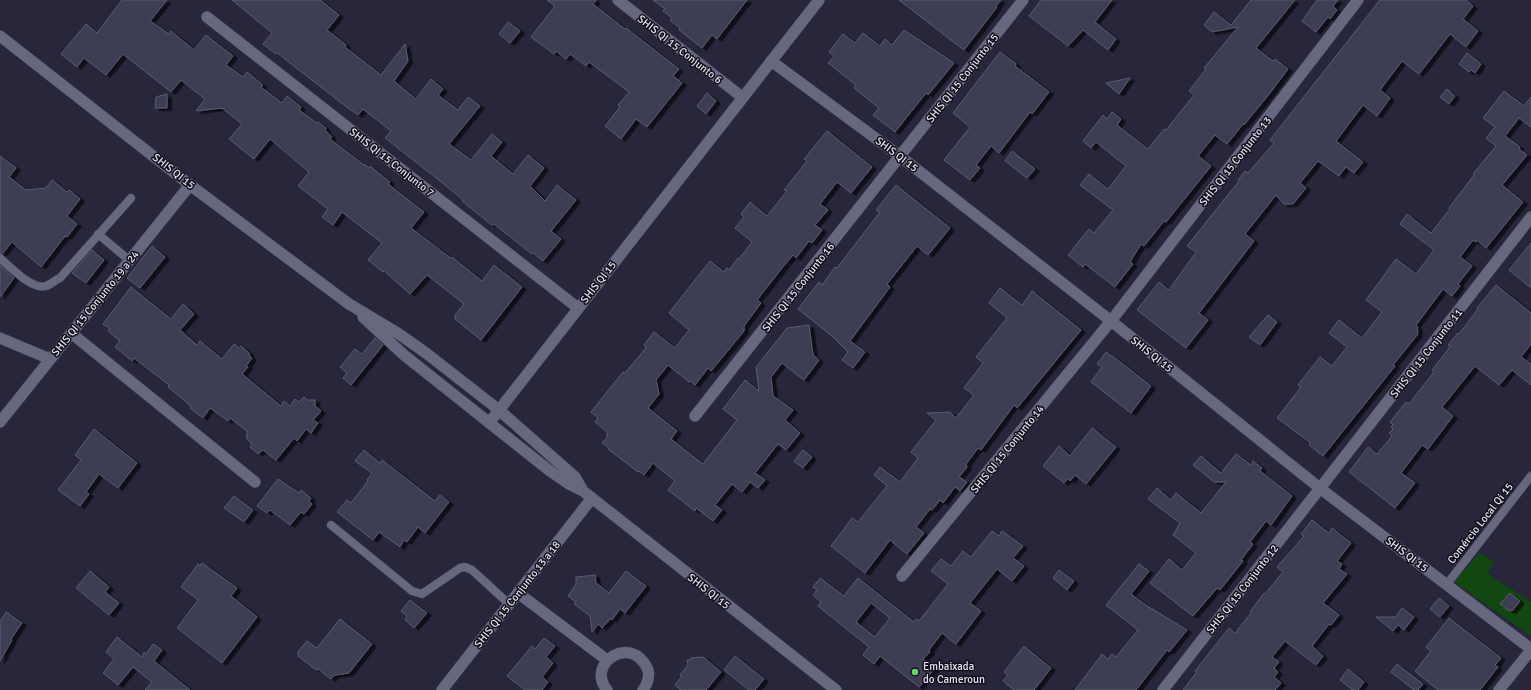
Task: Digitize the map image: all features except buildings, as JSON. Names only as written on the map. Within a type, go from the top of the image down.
[{"type":"street","name":"SHIS QI 15 Conjunto 6","points":[[618,0],[742,97]]},
{"type":"street","name":"SHIS QI 15","points":[[489,422],[819,0]]},
{"type":"street","name":"SHIS QI 15 Conjunto 15","points":[[901,157],[1023,0]]},
{"type":"street","name":"SHIS QI 15 Conjunto 13","points":[[1111,321],[1358,0]]},
{"type":"street","name":"SHIS QI 15 Conjunto 7","points":[[207,16],[578,308]]},
{"type":"street","name":"SHIS QI 15","points":[[0,36],[190,184],[349,304],[404,355],[550,471],[588,495],[836,690]]},
{"type":"street","name":"SHIS QI 15","points":[[771,61],[901,157],[1111,321],[1321,489],[1531,649]]},
{"type":"street","name":"SHIS QI 15 Conjunto 16","points":[[695,416],[901,157]]},
{"type":"street","name":"SHIS QI 15 Conjunto 19 a 24","points":[[0,422],[190,184]]},
{"type":"street","name":"SHIS QI 15 Conjunto 11","points":[[1321,489],[1531,217]]},
{"type":"street","name":"SHIS QI 15","points":[[349,304],[399,334],[426,353],[499,410],[575,477],[588,495]]},
{"type":"street","name":"SHIS QI 15 Conjunto 14","points":[[902,576],[1111,321]]},
{"type":"street","points":[[71,333],[255,482]]},
{"type":"street","points":[[0,338],[50,359]]},
{"type":"street","name":"SHIS QI 15 Conjunto 12","points":[[1163,690],[1321,489]]},
{"type":"street","name":"SHIS QI 15 Conjunto 13 a 18","points":[[442,690],[518,593],[588,495]]},
{"type":"street","points":[[518,593],[607,660]]},
{"type":"street","points":[[1499,690],[1531,649]]},
{"type":"street","points":[[607,690],[603,685],[601,672],[607,660],[619,653],[632,653],[643,661],[649,673],[646,686],[643,690]]},
{"type":"lane","points":[[0,258],[32,284],[39,287],[47,286],[60,278],[131,198]]},
{"type":"lane","points":[[98,234],[129,260]]},
{"type":"lane","name":"Comércio Local Qi 15","points":[[1447,584],[1531,476]]},
{"type":"lane","points":[[331,525],[412,591],[422,594],[460,568],[465,567],[472,570],[509,604]]},
{"type":"green space","points":[[1480,552],[1494,562],[1487,573],[1531,602],[1531,636],[1454,582]]},
{"type":"place","name":"Embaixada do Cameroun","points":[[915,672]]}]
